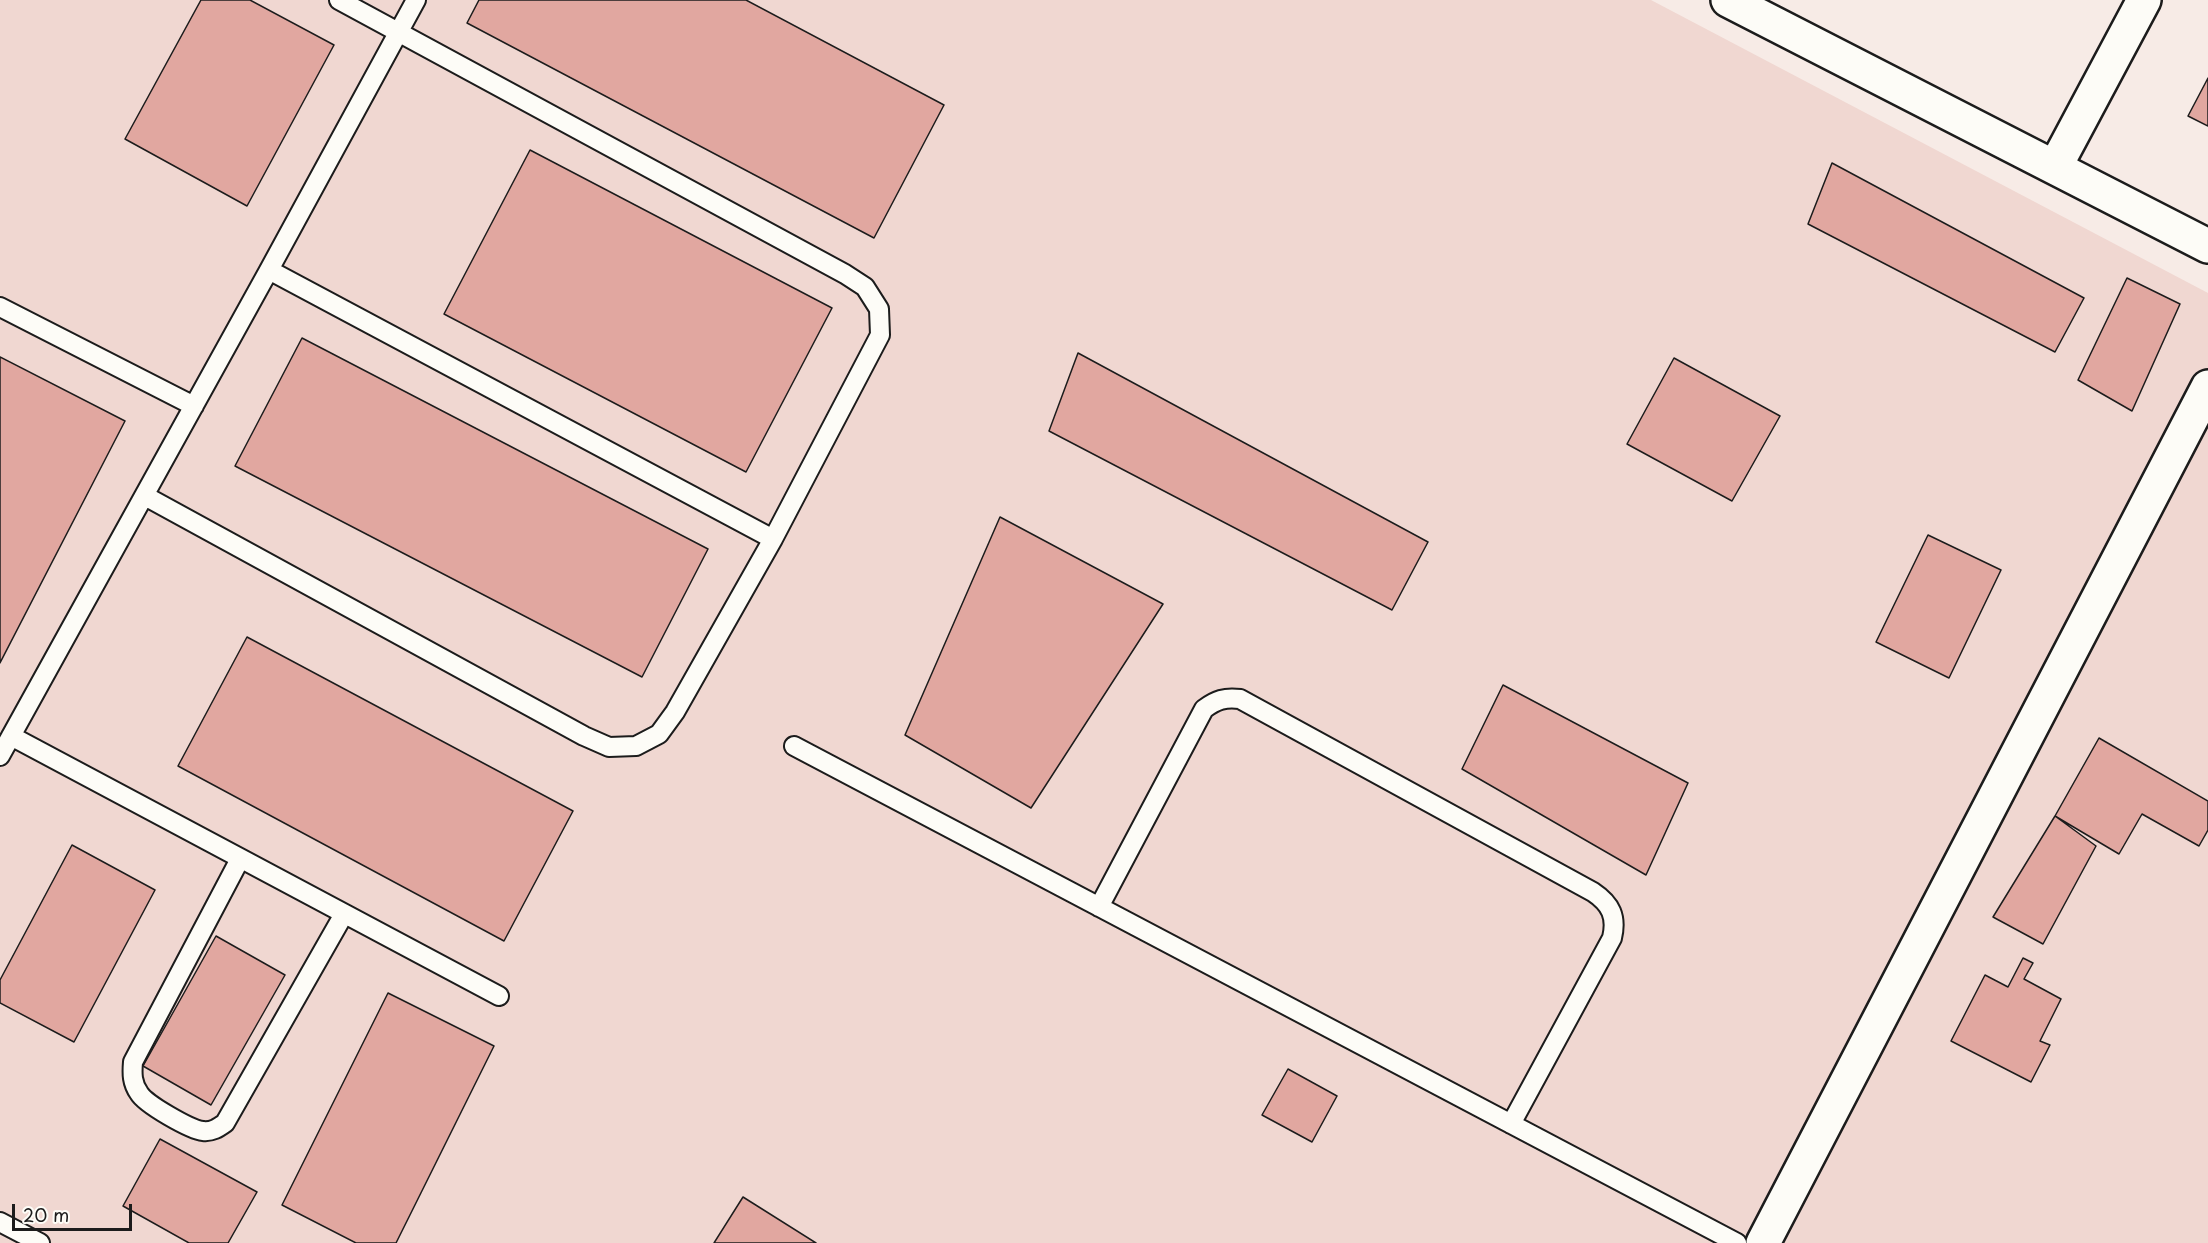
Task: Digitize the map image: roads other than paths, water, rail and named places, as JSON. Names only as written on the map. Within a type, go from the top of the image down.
[{"type":"street","points":[[1728,0],[2208,246]]},
{"type":"street","points":[[2055,167],[2144,0]]},
{"type":"street","points":[[1763,1243],[2208,387]]},
{"type":"lane","points":[[145,496],[584,736],[609,747],[636,746],[659,734],[675,712],[773,539],[880,335],[879,309],[865,287],[845,274],[339,0]]},
{"type":"lane","points":[[0,756],[416,0]]},
{"type":"lane","points":[[269,270],[773,539]]},
{"type":"lane","points":[[0,307],[194,406]]},
{"type":"lane","points":[[1099,907],[1204,709],[1215,701],[1227,698],[1240,699],[1593,892],[1605,900],[1613,912],[1615,925],[1612,938],[1511,1124]]},
{"type":"lane","points":[[11,736],[499,996]]},
{"type":"lane","points":[[794,746],[1737,1243]]},
{"type":"lane","points":[[240,859],[133,1062],[132,1079],[139,1095],[189,1126],[201,1131],[214,1130],[225,1123],[344,914]]},
{"type":"lane","points":[[0,1222],[40,1243]]}]
